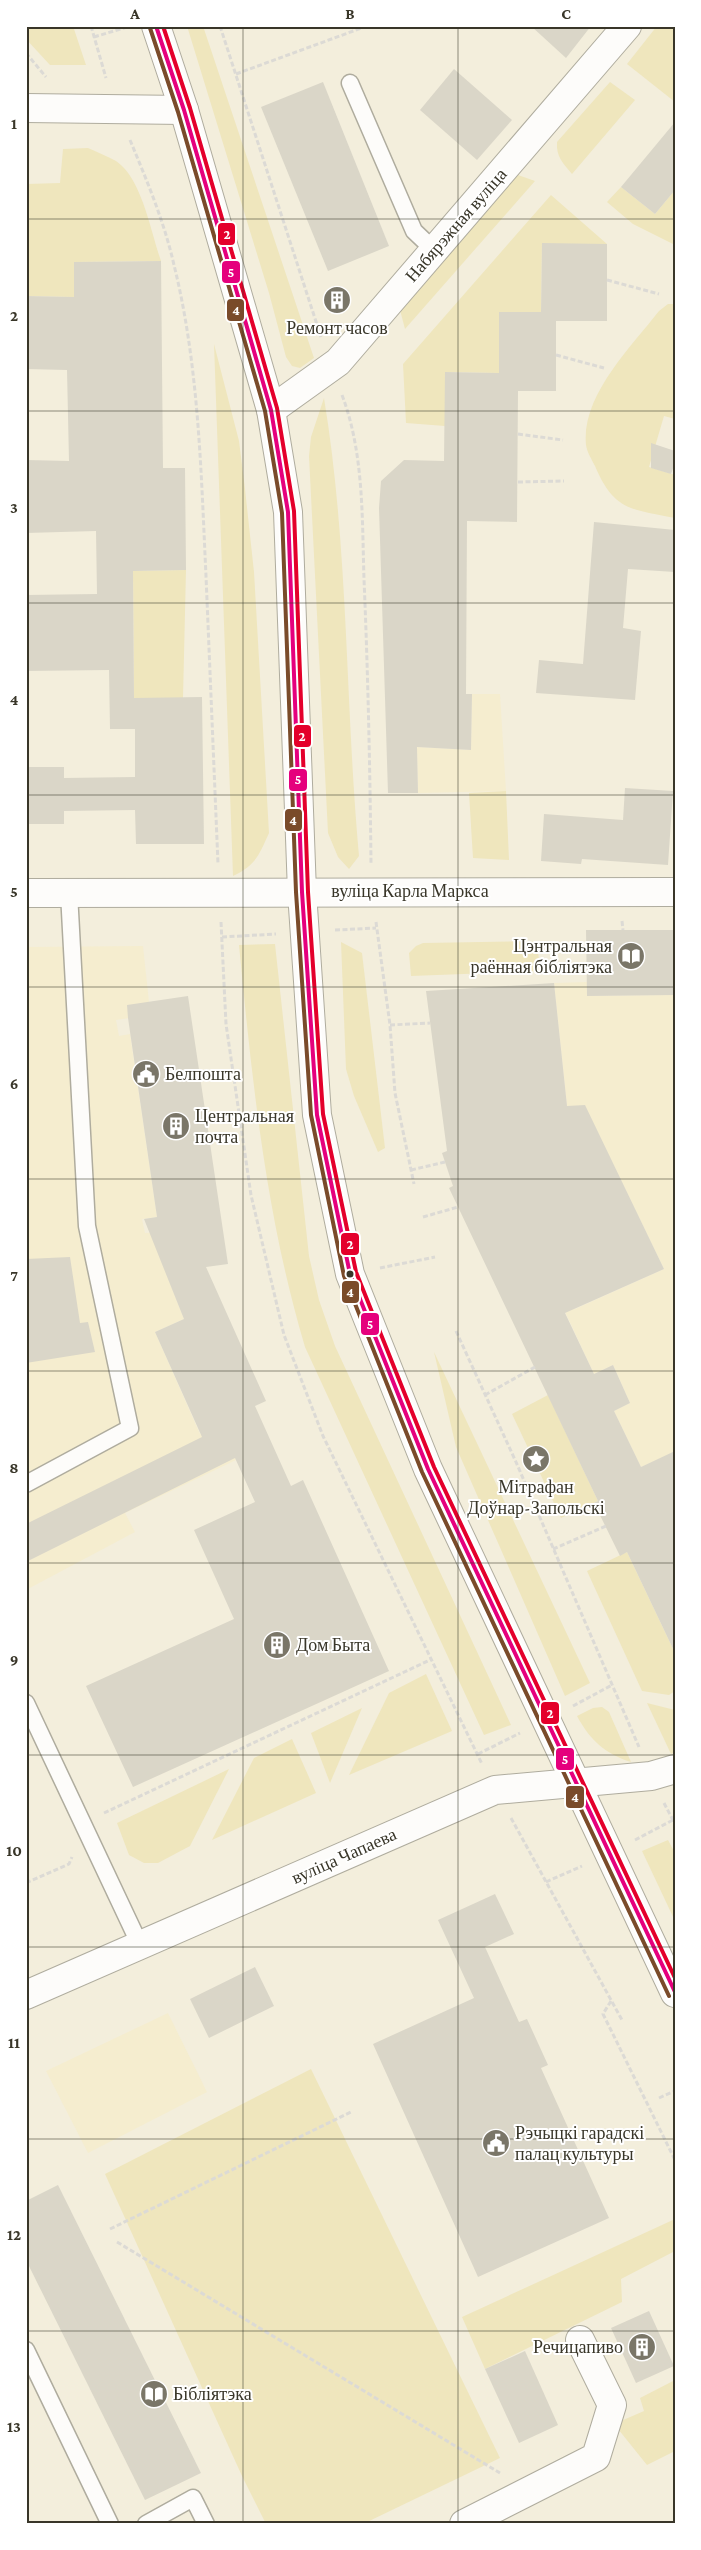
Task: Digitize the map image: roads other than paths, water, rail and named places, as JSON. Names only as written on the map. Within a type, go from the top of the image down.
[{"type":"street","points":[[156,26],[184,110],[272,410],[288,512],[302,892],[317,1115],[350,1274],[428,1468],[675,1993]]},
{"type":"street","name":"Набярэжная вуліца","points":[[272,410],[331,368],[627,26]]},
{"type":"street","points":[[26,108],[184,110]]},
{"type":"street","name":"вуліца Карла Маркса","points":[[26,893],[675,892]]},
{"type":"street","name":"вуліца Чапаева","points":[[26,1994],[495,1790],[663,1772]]},
{"type":"street","points":[[464,2524],[596,2457],[612,2405],[580,2340]]},
{"type":"lane","points":[[350,83],[414,231],[434,250]]},
{"type":"lane","points":[[26,1484],[130,1428],[87,1226],[70,893]]},
{"type":"lane","points":[[26,1703],[140,1945]]},
{"type":"lane","points":[[26,2350],[110,2524]]},
{"type":"lane","points":[[146,2524],[193,2498],[206,2524]]},
{"type":"place","name":"Ремонт часов","points":[[337,300]]},
{"type":"place","name":"Цэнтральная раённая бібліятэка","points":[[631,956]]},
{"type":"place","name":"Белпошта","points":[[146,1074]]},
{"type":"place","name":"Центральная почта","points":[[176,1126]]},
{"type":"place","name":"Мітрафан Доўнар-Запольскі","points":[[536,1459]]},
{"type":"place","name":"Дом Быта","points":[[277,1645]]},
{"type":"place","name":"Рэчыцкі гарадскі палац культуры","points":[[496,2143]]},
{"type":"place","name":"Речицапиво","points":[[642,2347]]},
{"type":"place","name":"Бібліятэка","points":[[154,2394]]}]
